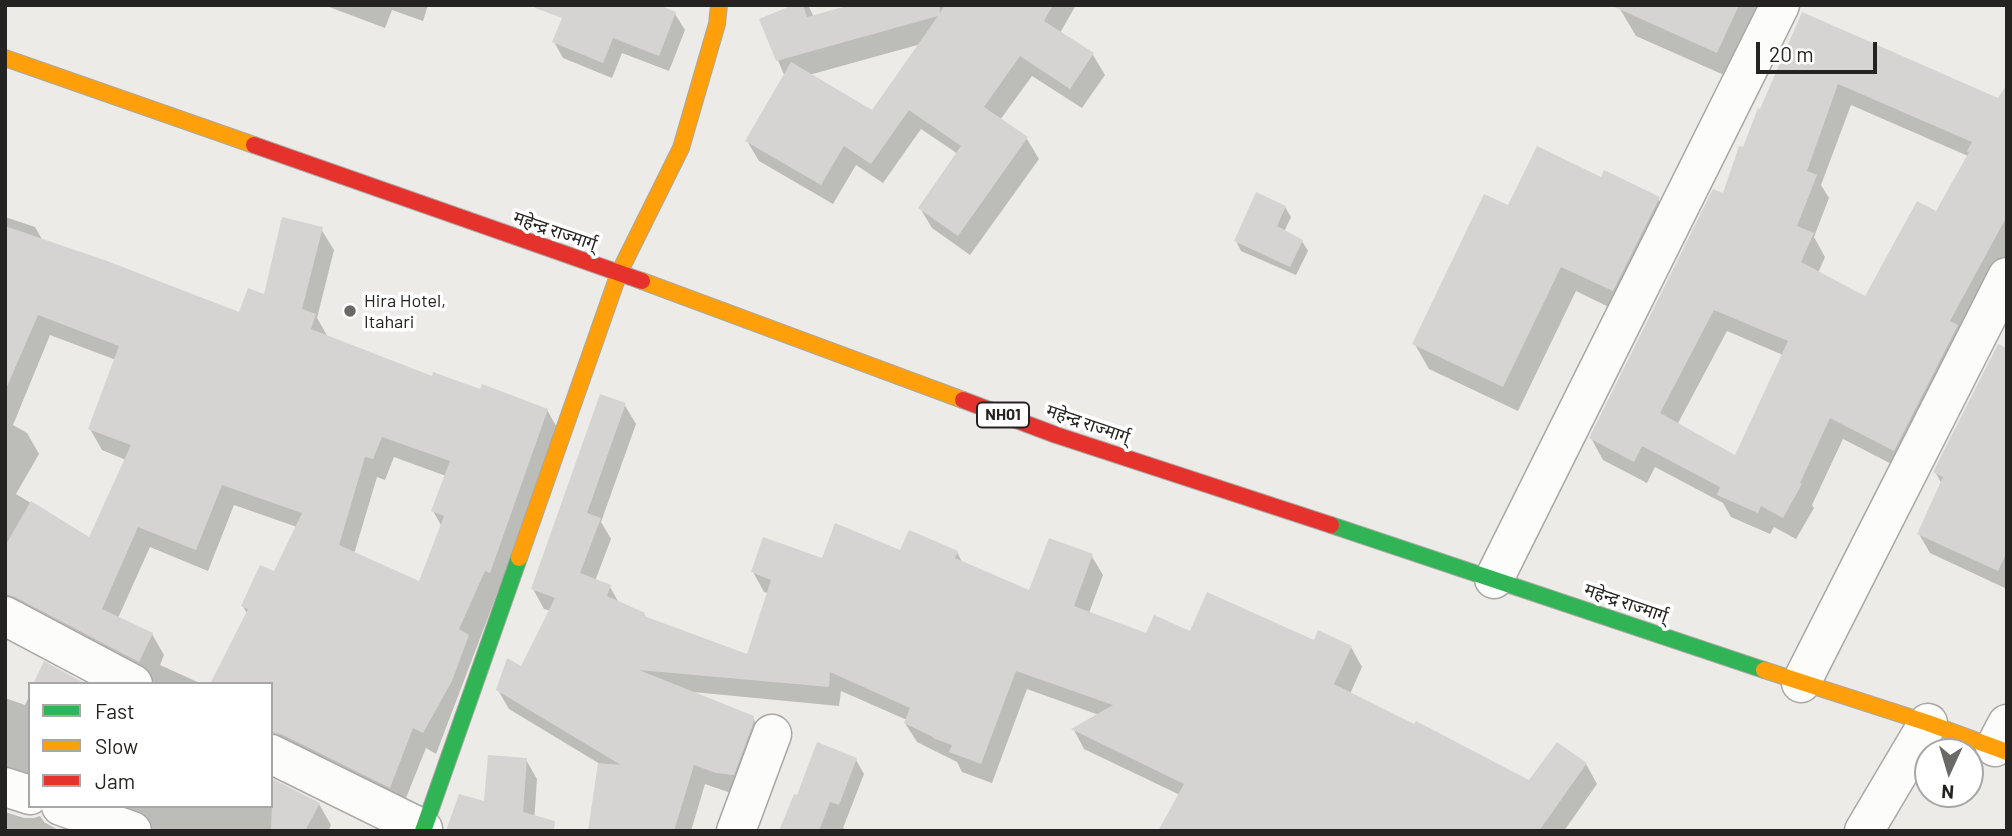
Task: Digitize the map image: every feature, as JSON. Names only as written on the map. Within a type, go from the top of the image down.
[{"type":"main road","points":[[423,830],[619,273],[681,148],[717,24],[719,5]]},
{"type":"main road","name":"महेन्द्र राज्मार्ग्","points":[[5,58],[619,273],[1056,435],[1801,683],[1928,723],[2003,741]]},
{"type":"street","points":[[1494,579],[1780,5]]},
{"type":"street","points":[[1801,683],[2007,277]]},
{"type":"street","points":[[5,616],[129,682]]},
{"type":"street","points":[[1864,831],[1928,723]]},
{"type":"street","points":[[736,831],[772,734]]},
{"type":"street","points":[[273,755],[423,830]]},
{"type":"street","points":[[5,787],[28,794]]},
{"type":"street","points":[[67,808],[132,831]]},
{"type":"building","points":[[536,5],[659,5],[676,12],[659,56],[613,38],[603,63],[552,42],[562,18],[535,8]]},
{"type":"building","points":[[793,5],[803,5],[807,17],[850,5],[939,5],[940,13],[945,5],[1053,5],[1044,21],[1094,53],[1070,89],[1020,56],[984,107],[1028,137],[958,236],[918,208],[961,146],[909,110],[871,164],[844,146],[821,185],[745,141],[791,62],[872,110],[938,16],[776,61],[759,19]]},
{"type":"building","points":[[1610,5],[1739,5],[1717,53]]},
{"type":"building","points":[[1802,12],[1998,98],[2007,84],[2007,216],[1950,321],[1958,325],[1894,451],[1830,418],[1800,483],[1802,484],[1783,518],[1761,506],[1758,513],[1717,495],[1720,487],[1642,446],[1634,462],[1589,438],[1713,189],[1723,193],[1739,146],[1743,147],[1758,108],[1760,109]],"holes":[[[1838,84],[1972,142],[1936,211],[1917,201],[1865,296],[1801,262],[1814,233],[1797,226],[1817,175],[1807,171]],[[1714,310],[1788,341],[1735,455],[1660,413]]]},
{"type":"building","points":[[1537,146],[1601,177],[1604,170],[1660,197],[1613,291],[1561,267],[1503,387],[1412,344],[1484,194],[1508,205]]},
{"type":"building","points":[[1256,192],[1286,206],[1277,226],[1303,240],[1290,267],[1234,241]]},
{"type":"building","points":[[282,217],[323,227],[302,309],[316,314],[311,329],[432,376],[433,372],[480,389],[482,384],[548,409],[490,573],[485,571],[459,629],[469,635],[452,681],[423,733],[413,728],[390,788],[273,732],[273,682],[211,682],[248,609],[241,606],[260,565],[274,571],[302,513],[222,485],[196,550],[138,527],[102,609],[153,633],[139,662],[5,594],[5,546],[31,501],[89,537],[131,445],[88,429],[119,346],[38,315],[5,391],[5,226],[107,261],[239,312],[248,288],[264,294]],"holes":[[[382,437],[450,461],[431,511],[444,516],[419,581],[339,545],[365,457],[373,459]]]},
{"type":"building","points":[[1998,344],[2007,348],[2007,552],[1998,571],[1917,534],[1943,477],[1933,472]]},
{"type":"building","points":[[600,394],[626,403],[587,513],[601,518],[580,573],[611,585],[607,596],[645,613],[644,616],[747,654],[771,580],[751,572],[763,537],[822,558],[835,523],[900,550],[909,530],[958,551],[955,558],[1029,590],[1049,538],[1093,554],[1074,606],[1146,633],[1154,615],[1190,631],[1207,592],[1314,640],[1318,630],[1352,646],[1334,684],[1414,724],[1416,721],[1529,780],[1557,742],[1587,763],[1539,831],[1158,831],[1184,784],[1071,729],[1113,705],[1016,671],[981,764],[949,752],[952,745],[904,723],[910,708],[830,672],[829,687],[639,670],[754,716],[753,724],[734,775],[716,773],[694,765],[674,831],[588,831],[598,763],[621,765],[496,690],[507,658],[521,666],[555,598],[531,589]]},
{"type":"building","points":[[44,661],[82,682],[34,682]]},
{"type":"building","points":[[817,742],[857,758],[839,805],[830,802],[819,831],[779,831],[794,794],[797,795]]},
{"type":"building","points":[[488,755],[527,758],[523,812],[555,821],[554,831],[446,831],[459,794],[484,801]]},
{"type":"building","points":[[273,779],[320,803],[305,831],[271,831]]},
{"type":"traffic: fast","points":[[1331,525],[1764,670]]},
{"type":"traffic: fast","points":[[423,831],[519,558]]},
{"type":"traffic: slow","points":[[519,558],[619,273],[681,148],[717,24],[719,5]]},
{"type":"traffic: slow","points":[[5,58],[254,145]]},
{"type":"traffic: slow","points":[[642,281],[963,400]]},
{"type":"traffic: slow","points":[[1764,670],[1928,723],[2007,752]]},
{"type":"traffic: jam","points":[[254,145],[642,281]]},
{"type":"traffic: jam","points":[[963,400],[1056,435],[1331,525]]},
{"type":"place","name":"Hira Hotel, Itahari","points":[[350,311]]}]
